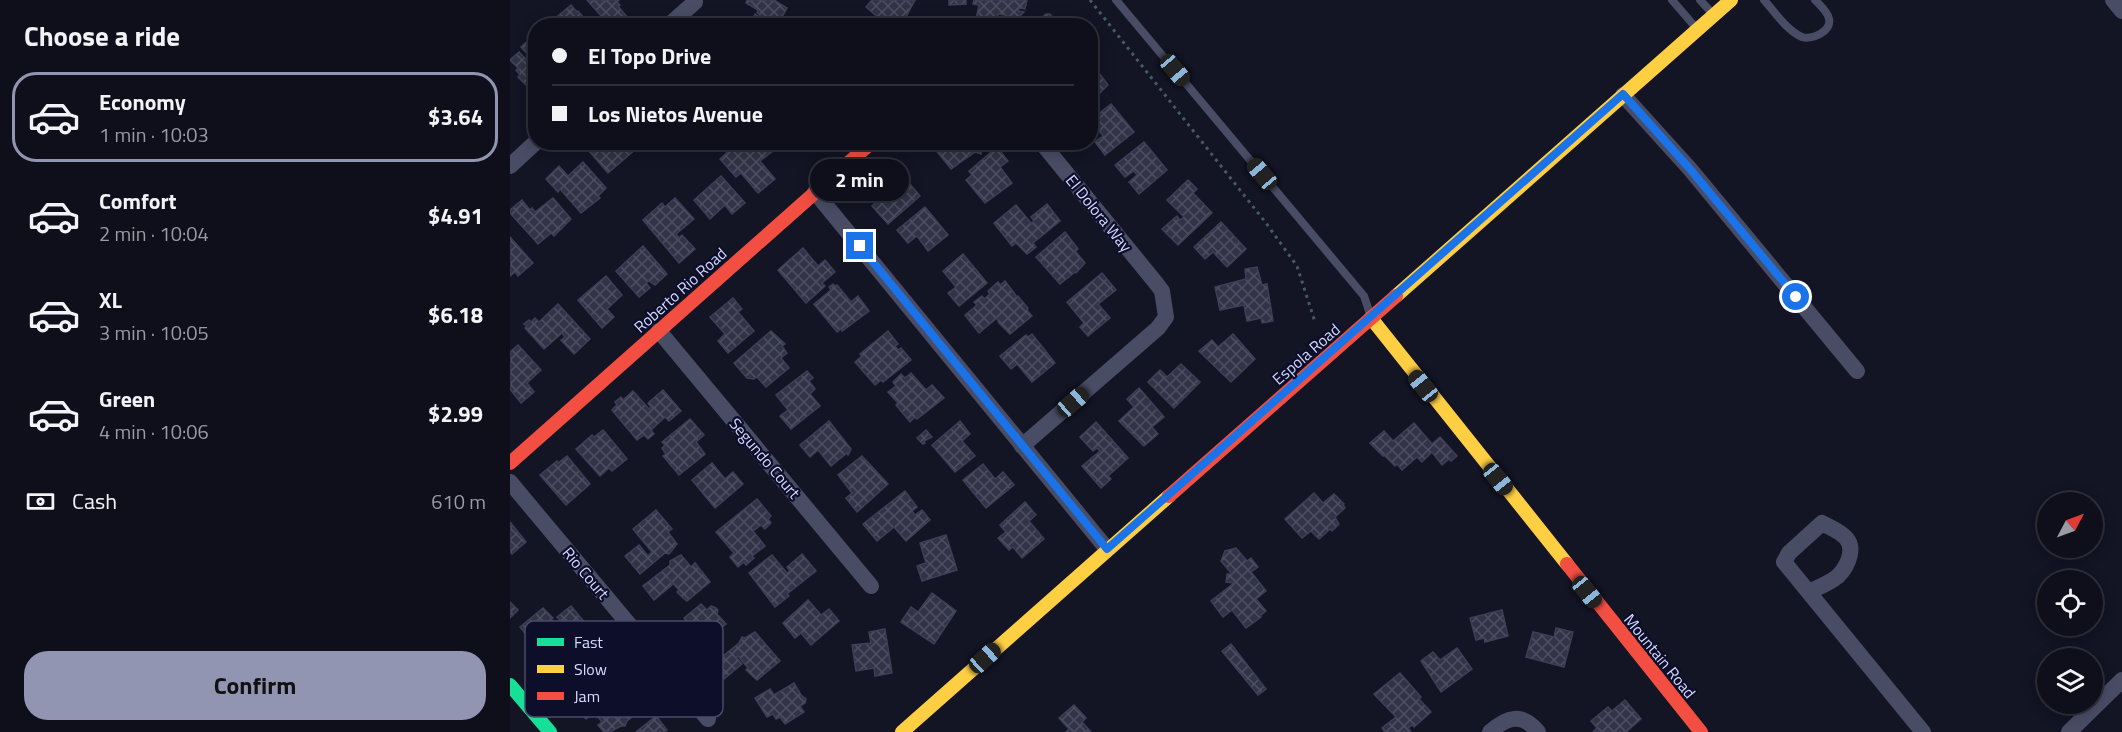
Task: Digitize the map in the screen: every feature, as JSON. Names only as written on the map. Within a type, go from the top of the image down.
[{"type":"main road","name":"Espola Road","points":[[902,732],[1731,0]]},
{"type":"main road","name":"Roberto Rio Road","points":[[510,463],[863,150]]},
{"type":"main road","name":"Mountain Road","points":[[1371,318],[1701,732]]},
{"type":"main road","points":[[510,685],[525,703]]},
{"type":"main road","points":[[537,717],[550,732]]},
{"type":"street","points":[[2113,0],[2122,11]]},
{"type":"street","points":[[677,18],[694,2]]},
{"type":"street","points":[[1623,94],[1690,169],[1857,371]]},
{"type":"street","points":[[510,166],[528,149]]},
{"type":"street","name":"El Dolora Way","points":[[1022,446],[1158,328],[1166,317],[1162,291],[1048,150]]},
{"type":"street","points":[[815,192],[1107,549]]},
{"type":"street","name":"Segundo Court","points":[[659,331],[871,586]]},
{"type":"street","name":"Rio Court","points":[[510,482],[626,621]]},
{"type":"street","points":[[1809,592],[1923,732]]},
{"type":"street","points":[[2069,732],[2122,680]]},
{"type":"street","points":[[1490,732],[1501,723],[1516,718],[1530,723],[1538,732]]},
{"type":"lane","points":[[1116,0],[1364,296],[1371,318]]},
{"type":"lane","points":[[1672,0],[1698,30]]},
{"type":"lane","points":[[1700,0],[1714,15]]},
{"type":"lane","points":[[1764,0],[1790,29],[1804,38],[1818,35],[1828,27],[1830,22],[1829,17],[1815,0]]},
{"type":"path","points":[[1090,0],[1266,223],[1297,266],[1315,322]]},
{"type":"building","points":[[587,0],[619,0],[617,2],[620,5],[618,6],[627,17],[603,18]]},
{"type":"building","points":[[747,0],[774,0],[787,8],[781,18],[753,18],[755,14],[759,17],[758,10],[746,3]]},
{"type":"building","points":[[872,0],[915,0],[907,18],[879,18],[866,7]]},
{"type":"building","points":[[949,0],[966,0],[966,4],[949,5]]},
{"type":"building","points":[[974,0],[1027,0],[1025,9],[1019,8],[1018,11],[1024,12],[1018,18],[1004,18],[1005,15],[998,14],[997,18],[976,18],[979,5],[973,4]]},
{"type":"building","points":[[571,5],[584,18],[555,18]]},
{"type":"building","points":[[1050,14],[1053,18],[1041,18]]},
{"type":"building","points":[[528,40],[528,55],[521,47]]},
{"type":"building","points":[[519,52],[526,59],[528,57],[528,87],[518,77],[520,75],[516,70],[519,69],[510,60]]},
{"type":"building","points":[[1098,72],[1108,85],[1098,93]]},
{"type":"building","points":[[1111,104],[1134,132],[1105,155],[1098,146],[1098,140],[1103,136],[1098,129],[1098,114]]},
{"type":"building","points":[[1144,142],[1167,170],[1139,194],[1129,182],[1137,175],[1134,171],[1125,177],[1115,165]]},
{"type":"building","points":[[588,150],[635,150],[608,173]]},
{"type":"building","points":[[730,150],[774,150],[760,161],[775,179],[758,193],[741,173],[736,177],[720,159]]},
{"type":"building","points":[[936,150],[981,150],[981,154],[975,152],[951,169]]},
{"type":"building","points":[[994,150],[999,150],[1008,161],[1000,167],[1012,183],[985,203],[966,180],[972,175],[969,171]]},
{"type":"building","points":[[583,162],[606,188],[598,196],[600,198],[581,213],[560,189],[558,192],[546,179],[559,166],[568,176]]},
{"type":"building","points":[[891,169],[900,180],[904,177],[920,196],[888,224],[872,206],[879,200],[869,188]]},
{"type":"building","points":[[721,176],[745,203],[732,214],[725,205],[710,219],[694,200]]},
{"type":"building","points":[[1188,180],[1197,189],[1193,193],[1212,213],[1178,245],[1162,229],[1177,216],[1180,220],[1184,217],[1167,200]]},
{"type":"building","points":[[553,198],[571,219],[554,236],[551,233],[538,244],[510,213],[510,210],[522,200],[530,210],[532,208],[535,212]]},
{"type":"building","points":[[675,198],[694,219],[676,234],[679,238],[682,235],[695,249],[679,263],[643,220],[662,203],[665,207]]},
{"type":"building","points":[[1047,204],[1060,221],[1033,243],[1036,247],[1027,254],[1016,243],[1012,246],[994,223],[1016,205],[1031,223],[1034,221],[1031,217]]},
{"type":"building","points":[[925,207],[948,235],[928,251],[917,236],[908,243],[897,230]]},
{"type":"building","points":[[1221,222],[1246,249],[1227,267],[1213,252],[1205,259],[1194,247]]},
{"type":"building","points":[[1065,232],[1078,249],[1070,256],[1076,252],[1085,263],[1076,273],[1060,284],[1036,257]]},
{"type":"building","points":[[510,237],[533,263],[518,276],[515,272],[510,276]]},
{"type":"building","points":[[643,246],[667,274],[655,285],[649,281],[646,283],[650,288],[639,297],[616,271]]},
{"type":"building","points":[[803,248],[818,266],[825,260],[835,272],[822,283],[825,286],[806,303],[778,270]]},
{"type":"building","points":[[963,254],[987,283],[959,306],[948,293],[956,287],[943,271]]},
{"type":"building","points":[[1257,267],[1262,285],[1267,284],[1273,321],[1262,323],[1261,318],[1247,321],[1244,305],[1220,310],[1215,287],[1246,279],[1245,269]]},
{"type":"building","points":[[1102,273],[1116,290],[1098,304],[1110,318],[1088,336],[1080,327],[1084,323],[1067,302]]},
{"type":"building","points":[[606,276],[622,295],[607,309],[614,317],[602,328],[578,300]]},
{"type":"building","points":[[1005,281],[1032,316],[1010,334],[997,318],[979,333],[965,315],[977,305],[974,302],[982,296],[984,299],[990,294],[988,291],[998,282],[1000,285]]},
{"type":"building","points":[[833,284],[837,285],[851,302],[858,296],[869,311],[842,331],[841,329],[837,332],[814,304],[831,290],[829,287]]},
{"type":"building","points":[[733,298],[742,309],[738,312],[754,331],[728,353],[718,341],[725,334],[710,317]]},
{"type":"building","points":[[558,304],[590,339],[574,354],[561,340],[565,337],[562,333],[544,349],[525,328],[527,326],[524,324],[529,320],[531,322],[535,318],[539,322]]},
{"type":"building","points":[[771,331],[785,344],[782,346],[787,353],[781,358],[789,368],[766,387],[757,377],[747,378],[734,363]]},
{"type":"building","points":[[888,331],[898,344],[895,346],[898,350],[901,348],[911,360],[883,382],[881,380],[875,385],[855,362],[862,356],[860,354]]},
{"type":"building","points":[[1032,334],[1055,363],[1032,382],[1017,364],[1011,369],[1000,356],[1026,335],[1028,337]]},
{"type":"building","points":[[1233,334],[1255,359],[1231,382],[1199,351],[1212,340],[1218,347]]},
{"type":"building","points":[[518,345],[541,370],[527,383],[534,392],[521,403],[510,389],[510,352]]},
{"type":"building","points":[[1181,364],[1200,382],[1174,408],[1148,382],[1160,370],[1167,377]]},
{"type":"building","points":[[807,371],[813,378],[809,381],[815,389],[810,394],[820,406],[791,429],[780,416],[788,410],[776,395]]},
{"type":"building","points":[[911,373],[926,390],[932,385],[944,398],[910,422],[888,392],[896,386],[893,382],[901,374],[905,378]]},
{"type":"building","points":[[1139,388],[1164,417],[1152,427],[1158,434],[1144,446],[1119,421],[1134,407],[1127,399]]},
{"type":"building","points":[[663,390],[681,411],[669,421],[665,417],[651,430],[654,434],[648,439],[644,435],[637,440],[612,410],[617,405],[615,402],[621,397],[623,400],[633,391],[649,409],[651,407],[648,403]]},
{"type":"building","points":[[690,419],[704,435],[696,442],[705,454],[679,475],[663,456],[666,454],[662,448],[665,445],[662,442]]},
{"type":"building","points":[[829,421],[851,449],[848,455],[847,453],[831,466],[818,450],[810,457],[800,445]]},
{"type":"building","points":[[960,421],[970,434],[962,441],[975,456],[955,472],[932,445]]},
{"type":"building","points":[[1096,422],[1128,458],[1108,476],[1111,479],[1101,488],[1082,466],[1100,451],[1097,448],[1093,451],[1080,437]]},
{"type":"building","points":[[1414,423],[1432,444],[1440,437],[1457,456],[1442,465],[1432,452],[1422,462],[1417,457],[1402,470],[1385,456],[1388,453],[1383,456],[1370,443],[1384,431],[1393,441]]},
{"type":"building","points":[[603,430],[627,459],[612,471],[609,468],[600,476],[576,449],[592,435],[594,437]]},
{"type":"building","points":[[926,430],[932,437],[923,444],[917,438]]},
{"type":"building","points":[[567,456],[590,484],[566,505],[540,475]]},
{"type":"building","points":[[862,456],[888,484],[857,512],[846,498],[852,493],[838,475]]},
{"type":"building","points":[[712,463],[725,479],[733,472],[743,484],[715,508],[692,480]]},
{"type":"building","points":[[983,464],[995,479],[1003,472],[1014,485],[986,508],[963,480]]},
{"type":"building","points":[[905,491],[917,507],[912,511],[915,515],[922,510],[930,520],[906,541],[894,527],[877,541],[863,524]]},
{"type":"building","points":[[1314,493],[1323,503],[1334,494],[1345,508],[1335,517],[1339,524],[1332,531],[1330,529],[1319,539],[1311,531],[1302,538],[1285,519]]},
{"type":"building","points":[[757,499],[771,516],[768,519],[771,523],[765,529],[761,525],[753,531],[765,546],[752,556],[754,558],[746,565],[744,562],[738,567],[730,557],[734,553],[716,532]]},
{"type":"building","points":[[1025,502],[1036,515],[1029,521],[1044,539],[1022,558],[1013,547],[1009,550],[998,538],[1006,532],[1000,525]]},
{"type":"building","points":[[656,510],[672,529],[668,532],[677,544],[669,554],[665,553],[640,574],[625,556],[639,545],[648,556],[652,552],[633,529]]},
{"type":"building","points":[[510,522],[526,542],[512,554],[510,552]]},
{"type":"building","points":[[946,535],[957,570],[922,581],[917,566],[926,563],[920,543]]},
{"type":"building","points":[[1236,548],[1247,561],[1251,558],[1258,567],[1251,572],[1266,591],[1256,599],[1266,611],[1246,628],[1232,610],[1223,617],[1211,601],[1234,583],[1226,582],[1227,574],[1232,574],[1221,561],[1225,551]]},
{"type":"building","points":[[802,554],[816,571],[787,594],[789,596],[775,607],[749,573],[772,555],[787,573],[790,571],[787,567]]},
{"type":"building","points":[[681,555],[691,567],[695,563],[710,582],[687,601],[677,592],[679,590],[668,578],[672,585],[654,600],[643,586],[670,565],[670,561]]},
{"type":"building","points":[[932,593],[956,611],[934,644],[901,622],[911,607],[918,612]]},
{"type":"building","points":[[808,600],[821,615],[829,609],[839,621],[811,645],[801,633],[795,638],[783,623]]},
{"type":"building","points":[[510,602],[518,610],[510,618]]},
{"type":"building","points":[[701,604],[707,610],[711,606],[716,608],[717,614],[726,624],[723,626],[723,621],[686,621],[684,618]]},
{"type":"building","points":[[571,606],[584,621],[561,621],[557,617]]},
{"type":"building","points":[[543,608],[553,618],[551,619],[553,621],[527,621]]},
{"type":"building","points":[[1502,610],[1508,636],[1485,642],[1484,638],[1476,640],[1470,618]]},
{"type":"building","points":[[525,623],[525,633],[520,627]]},
{"type":"building","points":[[1556,628],[1573,632],[1564,667],[1526,657],[1533,632],[1554,637]]},
{"type":"building","points":[[885,629],[892,673],[875,676],[874,668],[856,671],[852,645],[871,643],[869,632]]},
{"type":"building","points":[[755,632],[780,661],[757,680],[746,670],[748,668],[738,656],[736,657],[742,664],[724,679],[723,656],[739,643],[742,637],[745,638]]},
{"type":"building","points":[[1231,644],[1266,689],[1258,695],[1222,651]]},
{"type":"building","points":[[1457,648],[1472,669],[1441,692],[1421,661],[1433,652],[1440,660]]},
{"type":"building","points":[[1400,673],[1431,712],[1414,727],[1412,725],[1408,728],[1411,732],[1385,732],[1382,728],[1396,717],[1374,694]]},
{"type":"building","points":[[794,683],[806,699],[805,703],[800,706],[804,712],[785,724],[780,717],[776,719],[773,714],[767,717],[755,698],[770,689],[774,695]]},
{"type":"building","points":[[1625,700],[1641,719],[1626,732],[1593,732],[1597,728],[1591,721],[1608,707],[1612,711]]},
{"type":"building","points":[[1074,705],[1086,718],[1082,722],[1091,732],[1066,732],[1069,729],[1059,718]]},
{"type":"building","points":[[598,717],[632,717],[625,726],[610,732],[604,732],[598,725],[602,722]]},
{"type":"building","points":[[655,717],[667,730],[664,732],[636,732]]},
{"type":"traffic: fast","points":[[510,685],[525,703]]},
{"type":"traffic: fast","points":[[537,717],[550,732]]},
{"type":"traffic: slow","points":[[1396,296],[1731,0]]},
{"type":"traffic: slow","points":[[1371,318],[1567,564]]},
{"type":"traffic: slow","points":[[902,732],[1169,496]]},
{"type":"traffic: jam","points":[[510,463],[863,150]]},
{"type":"traffic: jam","points":[[1169,496],[1396,296]]},
{"type":"traffic: jam","points":[[1567,564],[1701,732]]},
{"type":"route","points":[[860,246],[1107,549],[1623,94],[1690,169],[1796,297]]}]
